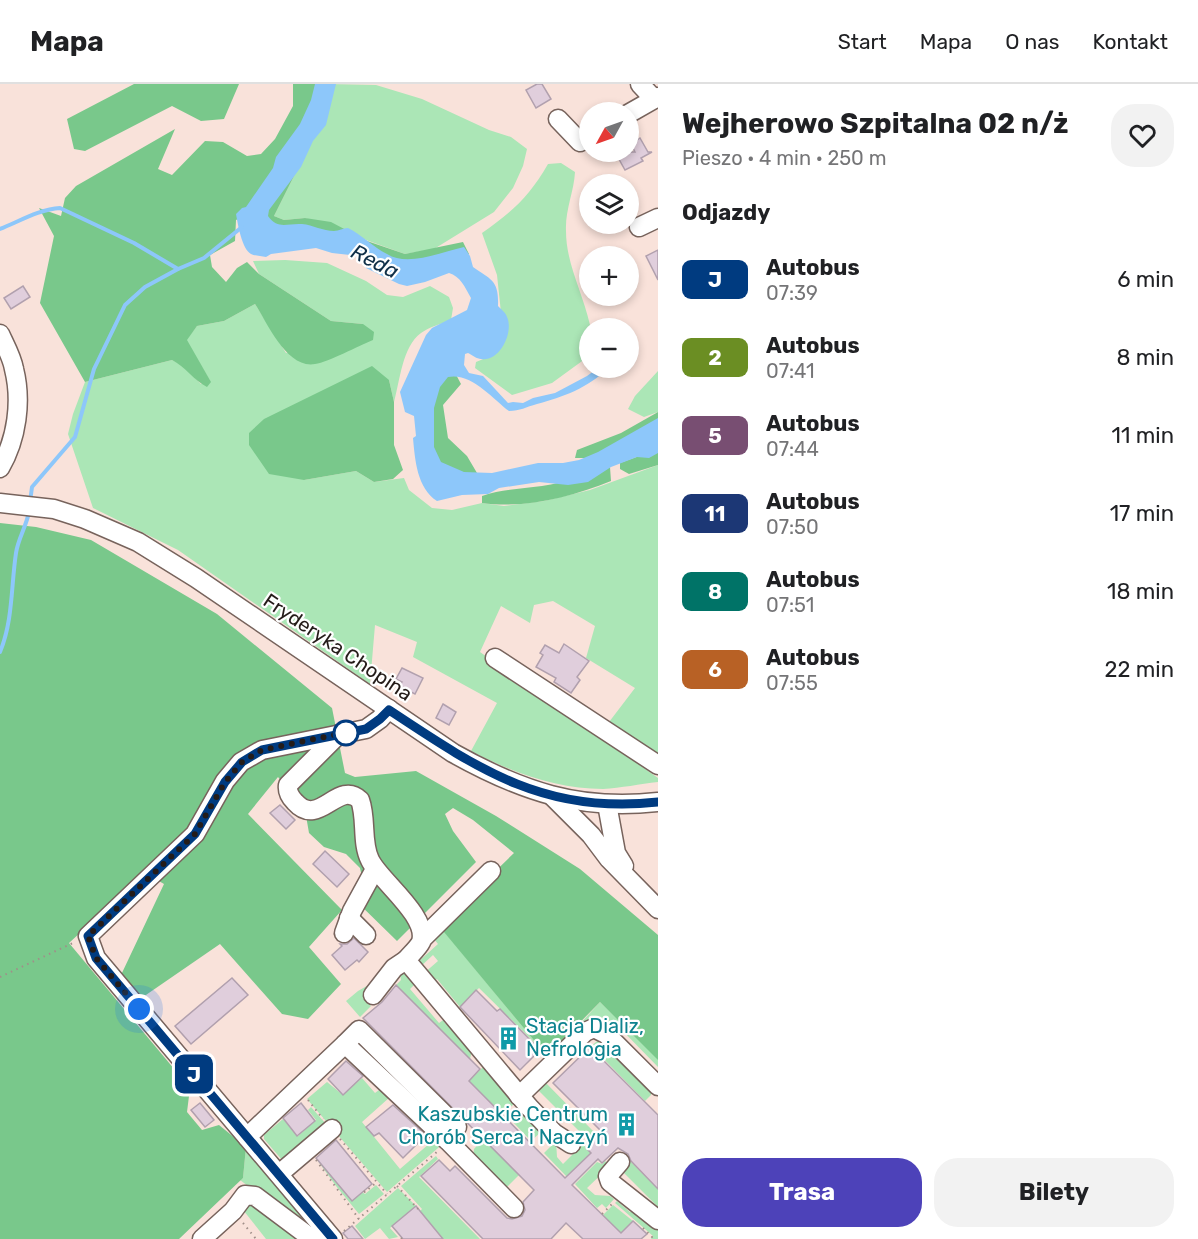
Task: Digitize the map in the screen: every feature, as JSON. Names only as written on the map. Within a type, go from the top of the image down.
[{"type":"street","points":[[639,108],[656,98],[640,84]]},
{"type":"street","points":[[558,119],[579,141]]},
{"type":"street","points":[[639,227],[658,218]]},
{"type":"street","points":[[0,334],[14,367],[18,399],[13,438],[0,468]]},
{"type":"street","name":"Fryderyka Chopina","points":[[0,503],[54,509],[85,519],[138,542],[196,578],[453,753],[492,775],[553,796],[607,804],[658,802]]},
{"type":"street","points":[[495,658],[658,765]]},
{"type":"street","points":[[333,1234],[247,1137],[96,958],[88,936],[195,834],[225,782],[242,762],[262,750],[366,729],[389,710]]},
{"type":"street","points":[[339,734],[291,781],[288,790],[296,804],[309,811],[323,808],[343,795],[357,798],[362,804],[367,853],[375,869],[410,910],[421,931],[422,939]]},
{"type":"street","points":[[553,796],[591,835],[609,859],[658,909]]},
{"type":"street","points":[[591,835],[607,804]]},
{"type":"street","points":[[607,804],[616,853],[634,883]]},
{"type":"street","points":[[366,935],[346,926],[375,869]]},
{"type":"street","points":[[373,995],[394,968],[406,960],[422,939],[491,871]]},
{"type":"street","points":[[406,960],[519,1096],[554,1132],[572,1144]]},
{"type":"street","points":[[519,1096],[585,1032],[594,1028],[606,1034],[658,1086]]},
{"type":"street","points":[[247,1137],[359,1030],[458,1127],[447,1140]]},
{"type":"street","points":[[345,1044],[447,1140],[514,1208]]},
{"type":"street","points":[[389,1086],[402,1073]]},
{"type":"street","points":[[279,1174],[332,1129]]},
{"type":"street","points":[[620,1162],[608,1176],[610,1182],[658,1220]]},
{"type":"street","points":[[202,1239],[233,1211],[245,1195],[250,1194],[307,1235],[312,1237],[333,1234]]},
{"type":"path","points":[[0,977],[88,936]]},
{"type":"path","points":[[308,1096],[305,1098],[387,1194]]},
{"type":"path","points":[[333,1234],[359,1219],[445,1145],[447,1140]]},
{"type":"path","points":[[312,1153],[359,1219]]},
{"type":"path","points":[[364,1191],[377,1182]]},
{"type":"path","points":[[398,1185],[418,1209]]},
{"type":"path","points":[[602,1214],[613,1203]]},
{"type":"path","points":[[233,1211],[256,1239]]},
{"type":"green space","points":[[134,84],[239,84],[224,119],[201,121],[172,106],[85,151],[74,149],[67,119]]},
{"type":"green space","points":[[293,84],[328,84],[303,158],[274,216],[284,220],[305,218],[331,222],[367,241],[405,254],[463,242],[469,254],[423,266],[276,231],[252,211],[236,220],[235,241],[210,255],[212,267],[226,282],[237,268],[247,262],[259,274],[331,321],[363,324],[374,332],[373,340],[328,360],[305,364],[296,360],[279,343],[255,304],[224,321],[197,326],[187,340],[211,382],[207,387],[172,360],[85,382],[40,303],[54,236],[39,208],[61,216],[65,198],[76,186],[175,129],[158,169],[172,175],[205,141],[223,142],[247,156],[261,154],[275,139],[293,106]]},
{"type":"green space","points":[[328,84],[376,85],[422,99],[489,130],[511,137],[527,149],[523,166],[513,188],[494,212],[434,249],[405,254],[305,218],[284,220],[274,216],[317,130]]},
{"type":"green space","points":[[561,163],[575,172],[567,216],[567,243],[579,288],[579,306],[585,306],[588,318],[579,318],[579,363],[552,383],[512,395],[475,368],[476,362],[493,355],[504,341],[497,275],[482,233],[519,203],[534,186],[548,164]]},
{"type":"green space","points":[[285,260],[327,263],[366,281],[387,295],[403,297],[430,286],[449,297],[453,308],[451,320],[431,327],[415,339],[406,355],[394,402],[389,380],[304,480],[356,471],[374,482],[404,478],[409,490],[432,508],[452,510],[482,503],[504,506],[544,501],[590,490],[658,465],[658,761],[606,726],[635,688],[586,658],[595,626],[553,601],[534,605],[530,623],[501,606],[480,652],[658,778],[658,782],[603,789],[569,786],[535,778],[486,759],[471,751],[497,703],[413,657],[417,642],[375,625],[370,684],[178,550],[93,508],[68,434],[85,382],[172,360],[182,365],[201,384],[210,381],[186,340],[197,326],[224,321],[255,304],[286,353],[363,324],[331,321],[259,274],[253,261]]},
{"type":"green space","points":[[446,356],[461,384],[443,405],[448,438],[467,456],[477,473],[461,481],[439,483],[422,408]]},
{"type":"green space","points":[[372,366],[389,380],[394,402],[394,445],[403,470],[393,479],[374,482],[356,471],[304,480],[269,474],[249,445],[249,433],[264,419]]},
{"type":"green space","points":[[658,371],[658,412],[644,417],[628,409],[635,396]]},
{"type":"green space","points":[[658,412],[658,427],[586,458],[575,458],[577,450],[621,433]]},
{"type":"green space","points":[[658,449],[658,465],[629,474],[620,469],[620,463]]},
{"type":"green space","points":[[610,467],[611,481],[564,497],[531,503],[482,503],[482,496],[489,494],[560,483]]},
{"type":"green space","points":[[0,523],[36,527],[91,540],[217,614],[332,708],[345,773],[355,777],[416,771],[496,816],[580,869],[658,935],[658,1060],[600,1002],[547,1056],[439,926],[514,853],[473,820],[453,808],[445,814],[453,831],[476,862],[397,941],[353,898],[353,888],[362,877],[360,868],[346,854],[324,847],[309,833],[305,810],[278,777],[248,814],[342,910],[309,947],[341,984],[308,1019],[282,1014],[220,944],[143,997],[121,975],[164,884],[145,873],[69,943],[190,1088],[187,1112],[202,1130],[219,1125],[246,1147],[243,1178],[179,1239],[0,1239]]},
{"type":"green space","points":[[443,930],[542,1050],[479,988],[460,1007],[437,979],[431,984],[423,974],[438,961],[433,955],[419,968],[418,962],[438,944],[434,939]]},
{"type":"green space","points":[[399,969],[406,970],[417,982],[410,989],[439,1023],[446,1018],[444,1022],[447,1025],[450,1023],[473,1046],[470,1059],[396,985],[401,980]]},
{"type":"green space","points":[[372,983],[374,985],[363,998],[371,1006],[360,1017],[346,1001]]},
{"type":"green space","points":[[600,1002],[658,1058],[658,1067],[616,1024],[609,1030],[580,1024]]},
{"type":"green space","points":[[600,1039],[651,1090],[651,1095],[645,1101],[591,1046]]},
{"type":"green space","points":[[484,1066],[517,1101],[502,1115],[469,1081]]},
{"type":"green space","points":[[552,1072],[555,1074],[546,1083],[594,1132],[587,1139],[536,1088]]},
{"type":"green space","points":[[362,1078],[375,1093],[383,1087],[390,1097],[362,1122],[400,1169],[437,1137],[445,1142],[387,1192],[307,1099],[327,1082],[343,1095]]},
{"type":"green space","points":[[311,1107],[326,1124],[283,1161],[264,1139],[264,1135],[283,1119],[298,1136],[316,1120],[308,1110]]},
{"type":"green space","points":[[522,1107],[541,1132],[531,1141],[513,1122],[521,1115],[518,1110]]},
{"type":"green space","points":[[483,1139],[519,1175],[505,1189],[473,1157],[474,1149]]},
{"type":"green space","points":[[556,1141],[557,1157],[563,1164],[583,1144],[591,1153],[567,1177],[544,1153]]},
{"type":"green space","points":[[246,1147],[316,1227],[306,1230],[240,1180],[243,1178]]},
{"type":"green space","points":[[436,1156],[438,1159],[419,1177],[480,1239],[443,1239],[420,1211],[422,1209],[401,1186]]},
{"type":"green space","points":[[315,1157],[352,1201],[362,1192],[365,1194],[376,1185],[384,1194],[359,1214]]},
{"type":"green space","points":[[605,1161],[610,1166],[587,1188],[595,1195],[610,1196],[614,1199],[606,1208],[602,1204],[597,1208],[575,1184],[597,1162],[602,1164]]},
{"type":"green space","points":[[630,1161],[658,1189],[658,1207],[621,1170]]},
{"type":"green space","points":[[398,1188],[416,1206],[390,1228],[398,1237],[389,1239],[380,1228],[365,1239],[355,1226]]},
{"type":"green space","points":[[252,1200],[304,1239],[266,1239],[240,1206]]},
{"type":"green space","points":[[617,1201],[630,1212],[640,1212],[658,1225],[658,1239],[651,1239],[653,1236],[615,1203]]},
{"type":"green space","points":[[613,1205],[633,1221],[621,1233],[603,1215]]},
{"type":"water","name":"Reda","points":[[315,84],[336,84],[326,125],[313,141],[301,167],[269,210],[268,216],[275,223],[302,224],[330,231],[348,228],[395,258],[415,259],[464,247],[473,267],[490,278],[496,286],[498,306],[506,314],[509,330],[504,345],[494,356],[479,359],[468,353],[465,354],[464,365],[469,373],[483,376],[508,403],[523,403],[555,393],[583,378],[596,378],[575,391],[520,410],[509,411],[473,382],[448,377],[440,387],[434,408],[434,447],[441,462],[464,472],[492,473],[538,463],[563,463],[579,460],[598,452],[658,418],[658,453],[649,458],[637,457],[611,467],[588,482],[568,485],[539,482],[499,488],[488,494],[462,495],[437,501],[430,495],[421,481],[416,464],[413,438],[416,436],[414,416],[405,412],[400,392],[426,335],[432,328],[467,310],[471,298],[462,282],[449,273],[407,286],[366,268],[364,260],[359,256],[332,253],[316,248],[271,254],[266,257],[256,256],[245,247],[241,236],[236,214],[246,207],[273,168],[276,157],[300,124],[311,100]]},
{"type":"building","points":[[542,84],[551,99],[536,108],[526,90]]},
{"type":"building","points":[[639,139],[648,152],[652,152],[641,158],[643,161],[625,170],[621,162],[639,162]]},
{"type":"building","points":[[658,250],[658,280],[646,256]]},
{"type":"building","points":[[23,286],[30,297],[11,309],[4,298]]},
{"type":"building","points":[[564,644],[589,661],[577,677],[580,680],[571,693],[554,682],[556,678],[536,667],[543,655],[540,653],[545,645],[559,653]]},
{"type":"building","points":[[402,668],[423,678],[415,694],[399,686],[402,682],[396,679]]},
{"type":"building","points":[[443,704],[456,712],[449,725],[436,718]]},
{"type":"building","points":[[280,805],[295,820],[286,829],[270,813]]},
{"type":"building","points":[[325,851],[349,874],[337,887],[313,864]]},
{"type":"building","points":[[354,938],[368,952],[359,962],[357,960],[345,970],[332,955],[342,946],[340,944],[347,944]]},
{"type":"building","points":[[232,978],[248,995],[191,1044],[175,1026]]},
{"type":"building","points":[[396,985],[480,1069],[469,1081],[565,1178],[591,1153],[586,1148],[602,1132],[553,1083],[590,1047],[658,1115],[658,1189],[631,1161],[628,1154],[618,1148],[602,1163],[598,1159],[572,1185],[621,1233],[633,1221],[647,1234],[641,1239],[583,1239],[566,1223],[551,1239],[483,1239],[421,1176],[439,1160],[450,1171],[455,1166],[507,1218],[512,1219],[522,1216],[525,1210],[523,1202],[534,1190],[363,1018],[382,1002]]},
{"type":"building","name":"Stacja Dializ, Nefrologia","points":[[476,990],[497,1011],[500,1009],[540,1050],[520,1070],[460,1007]]},
{"type":"building","points":[[346,1061],[363,1076],[343,1095],[328,1079]]},
{"type":"building","points":[[200,1103],[214,1120],[205,1127],[191,1110]]},
{"type":"building","points":[[301,1103],[315,1121],[297,1136],[283,1118]]},
{"type":"building","points":[[393,1105],[426,1135],[403,1158],[379,1133],[374,1136],[366,1127]]},
{"type":"building","points":[[336,1140],[372,1184],[352,1201],[316,1158]]},
{"type":"building","points":[[416,1206],[443,1239],[403,1239],[392,1226]]},
{"type":"building","points":[[352,1226],[363,1239],[348,1239],[343,1233]]},
{"type":"waterway","points":[[0,229],[37,213],[60,208],[134,243],[178,269]]},
{"type":"waterway","points":[[30,502],[32,487],[75,437],[94,369],[125,305],[145,287],[204,258],[242,227]]},
{"type":"waterway","points":[[0,652],[9,616],[17,548],[29,512]]},
{"type":"bus line","name":"J","points":[[333,1239],[96,958],[88,936],[195,834],[225,782],[242,762],[262,750],[366,729],[389,710],[453,753],[492,775],[529,789],[593,803],[658,802]]},
{"type":"place","name":"Stacja Dializ, Nefrologia","points":[[508,1038]]},
{"type":"place","name":"Kaszubskie Centrum Chorób Serca i Naczyń","points":[[626,1125]]},
{"type":"route","points":[[139,1009],[96,958],[88,936],[195,834],[225,782],[242,762],[262,750],[353,731],[346,733]]}]
